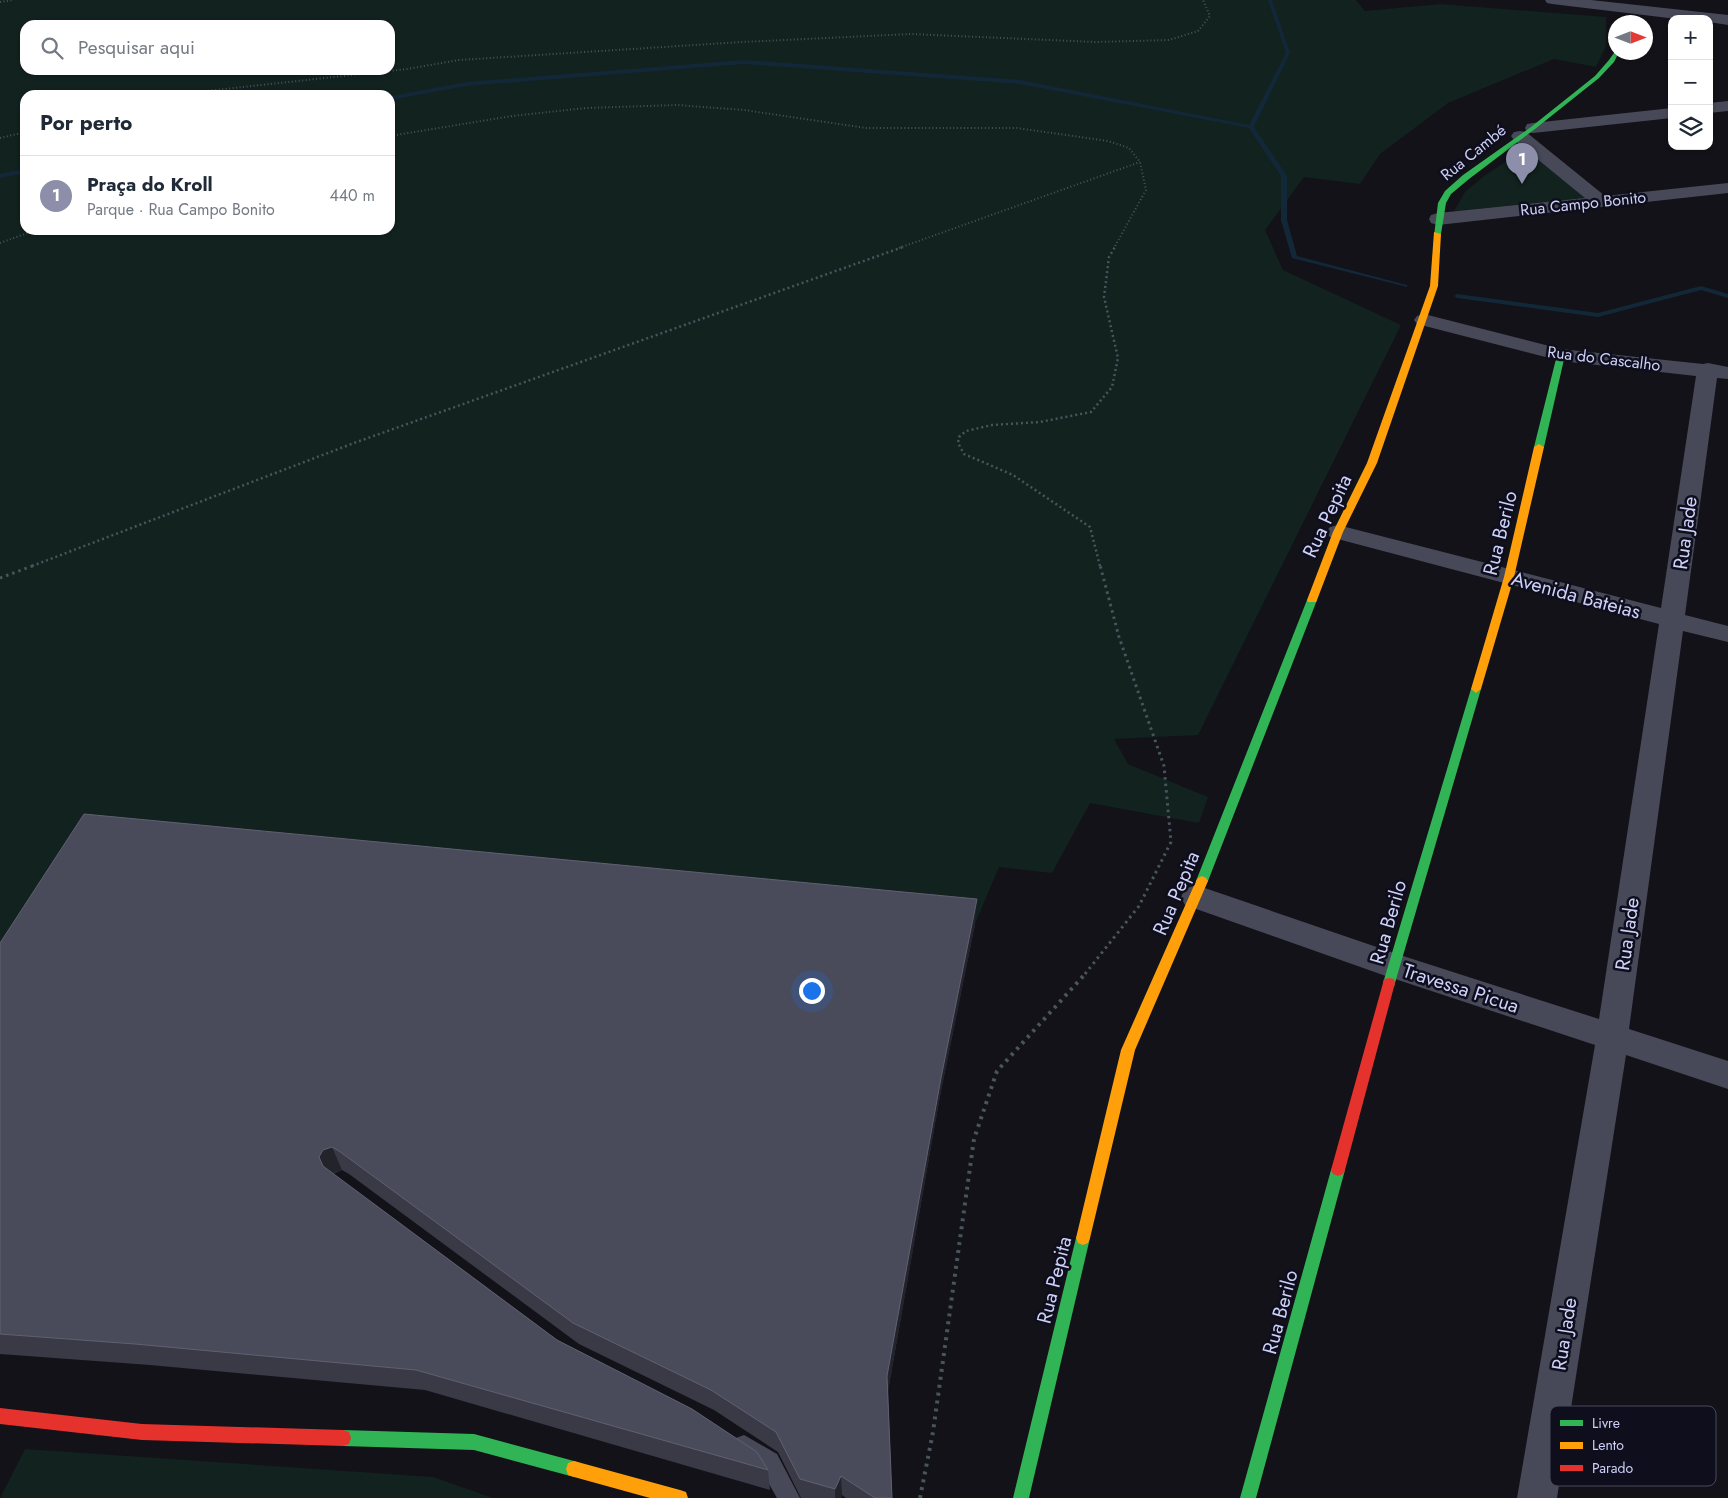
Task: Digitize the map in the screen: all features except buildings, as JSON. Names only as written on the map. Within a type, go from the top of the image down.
[{"type":"street","points":[[1552,0],[1618,15]]},
{"type":"street","points":[[1653,17],[1728,20]]},
{"type":"street","name":"Rua Cambé","points":[[1424,320],[1434,286],[1438,218],[1448,193],[1597,77],[1612,60]]},
{"type":"street","points":[[1713,108],[1728,106]]},
{"type":"street","points":[[1526,132],[1668,114]]},
{"type":"street","points":[[1526,132],[1600,202]]},
{"type":"street","name":"Rua Campo Bonito","points":[[1438,218],[1728,188]]},
{"type":"street","points":[[1687,192],[1728,206]]},
{"type":"street","name":"Rua do Cascalho","points":[[1424,320],[1561,355],[1718,371]]},
{"type":"street","name":"Rua Pepita","points":[[1020,1498],[1128,1050],[1196,897],[1338,532],[1372,463],[1424,320]]},
{"type":"street","name":"Rua Berilo","points":[[1248,1498],[1394,966],[1509,577],[1561,355]]},
{"type":"street","name":"Rua Jade","points":[[1552,1406],[1612,1038],[1673,621],[1718,371]]},
{"type":"street","name":"Avenida Bateias","points":[[1338,532],[1728,634]]},
{"type":"street","name":"Travessa Picua","points":[[1196,897],[1394,966],[1728,1075]]},
{"type":"street","points":[[0,1416],[142,1432],[474,1442],[680,1498]]},
{"type":"street","name":"Rua Jade","points":[[1537,1498],[1550,1418]]},
{"type":"lane","points":[[729,1436],[769,1462],[789,1498]]},
{"type":"path","points":[[0,2],[14,0]]},
{"type":"path","points":[[395,70],[459,60],[742,42],[911,34],[1095,42],[1169,40],[1198,31],[1210,16],[1203,0]]},
{"type":"path","points":[[216,90],[352,75]]},
{"type":"path","points":[[395,135],[512,116],[586,108],[677,105],[744,110],[866,128],[1016,128],[1108,141],[1128,148],[1140,162],[1146,190],[1109,257],[1104,297],[1118,358],[1112,387],[1091,412],[1040,422],[992,425],[966,431],[959,437],[958,442],[964,454],[1013,475],[1090,527],[1119,637],[1164,766],[1171,842],[1139,906],[1099,959],[998,1071],[974,1139],[934,1422],[920,1498]]},
{"type":"path","points":[[0,138],[20,133]]},
{"type":"path","points":[[0,578],[354,443],[1140,162]]},
{"type":"path","points":[[0,243],[22,235]]},
{"type":"shaded area","points":[[0,0],[1356,0],[1365,11],[1440,4],[1606,17],[1606,46],[1596,67],[1554,59],[1448,103],[1380,154],[1360,184],[1304,177],[1265,230],[1283,270],[1401,325],[1198,735],[1114,739],[1128,764],[1208,797],[1199,823],[1090,803],[1052,873],[999,867],[975,924],[97,838],[0,990]]},
{"type":"shaded area","points":[[1525,149],[1587,198],[1454,211],[1465,192],[1484,176]]},
{"type":"shaded area","points":[[25,1449],[433,1477],[493,1498],[0,1498]]},
{"type":"waterway","points":[[1251,127],[1288,53],[1270,0]]},
{"type":"waterway","points":[[395,97],[467,84],[744,62],[1020,82],[1251,127]]},
{"type":"waterway","points":[[1251,127],[1284,176],[1284,220],[1294,257],[1405,286]]},
{"type":"waterway","points":[[0,176],[20,172]]},
{"type":"waterway","points":[[1457,296],[1598,315],[1701,288],[1728,296]]},
{"type":"traffic: fast","points":[[1437,234],[1442,203],[1448,193],[1466,177],[1533,128],[1597,77],[1612,60]]},
{"type":"traffic: fast","points":[[1539,447],[1561,355]]},
{"type":"traffic: fast","points":[[1202,881],[1312,600]]},
{"type":"traffic: fast","points":[[1389,983],[1476,689]]},
{"type":"traffic: fast","points":[[1248,1498],[1338,1170]]},
{"type":"traffic: fast","points":[[1021,1498],[1083,1238]]},
{"type":"traffic: fast","points":[[343,1438],[474,1442],[574,1469]]},
{"type":"traffic: slow","points":[[1312,600],[1338,532],[1372,463],[1434,286],[1437,234]]},
{"type":"traffic: slow","points":[[1476,689],[1509,577],[1539,447]]},
{"type":"traffic: slow","points":[[1083,1238],[1128,1050],[1202,881]]},
{"type":"traffic: slow","points":[[574,1469],[680,1498]]},
{"type":"traffic: jam","points":[[1338,1170],[1389,983]]},
{"type":"traffic: jam","points":[[0,1416],[142,1432],[343,1438]]},
{"type":"place","name":"Praça do Kroll","points":[[1522,184]]}]
